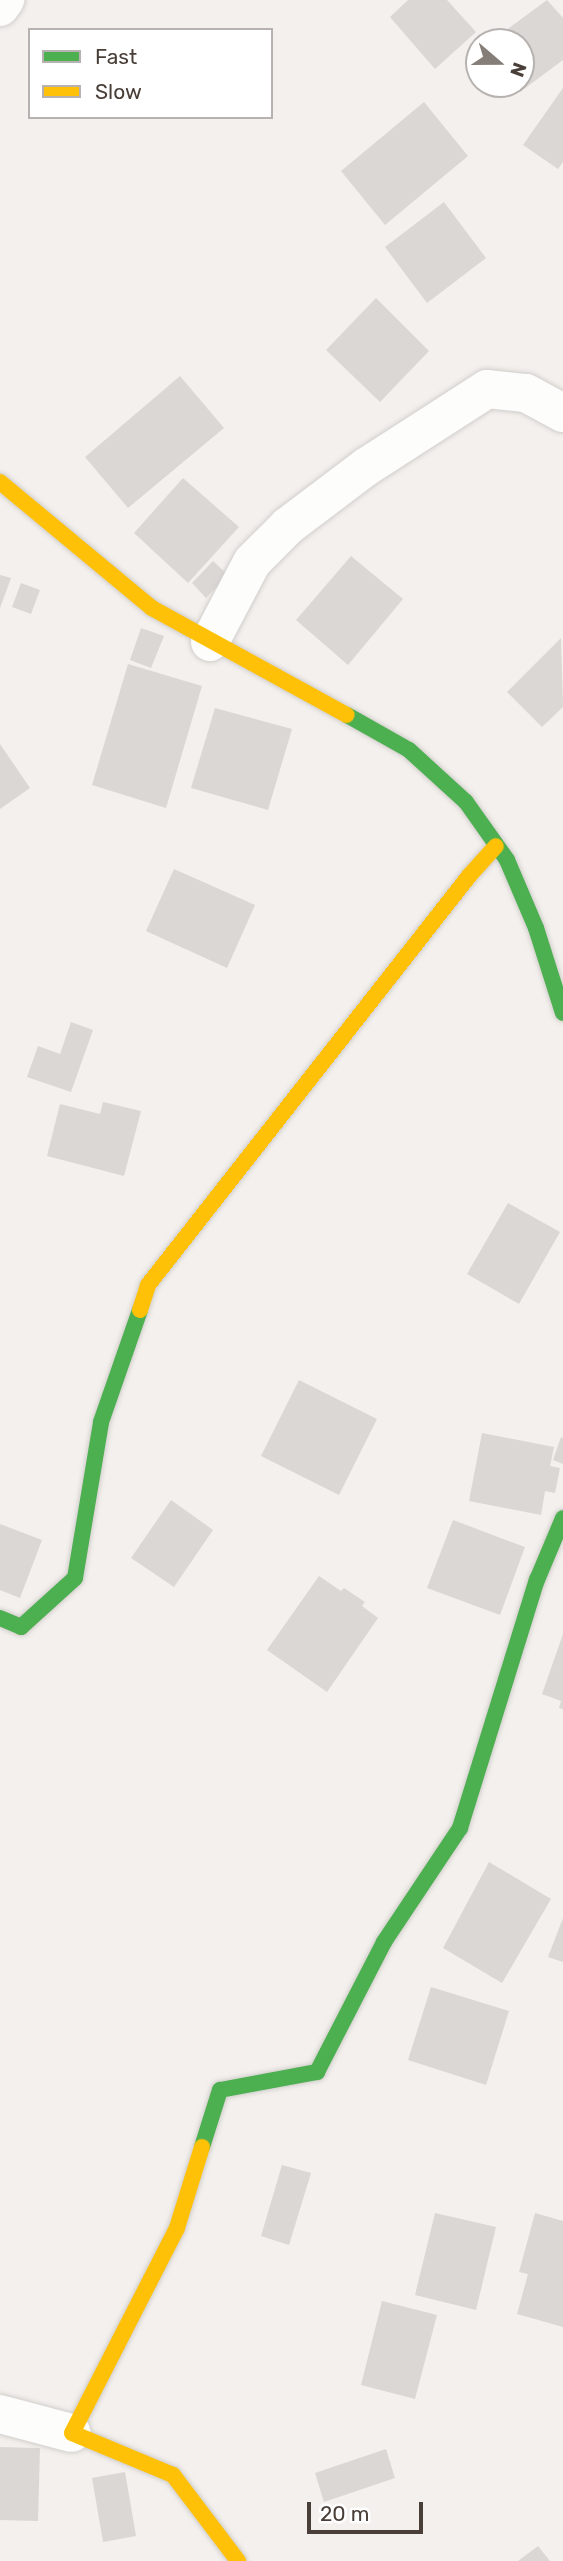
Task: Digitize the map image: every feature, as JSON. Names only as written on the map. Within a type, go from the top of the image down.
[{"type":"street","points":[[0,7],[5,0]]},
{"type":"street","points":[[210,642],[252,562],[288,526],[366,467],[487,389],[526,393],[563,413]]},
{"type":"street","points":[[0,482],[152,608],[409,750],[466,802],[507,860],[536,928],[563,1013]]},
{"type":"street","points":[[0,1618],[21,1626],[75,1578],[101,1422],[148,1285],[469,876],[496,846]]},
{"type":"street","points":[[72,2433],[177,2228],[220,2091],[317,2073],[384,1942],[460,1828],[537,1580],[563,1518]]},
{"type":"street","points":[[0,2414],[72,2433],[173,2475],[238,2561]]},
{"type":"building","points":[[408,0],[447,0],[472,28],[465,28],[465,42],[435,69],[390,17]]},
{"type":"building","points":[[547,0],[563,18],[563,60],[535,81],[535,28],[509,28]]},
{"type":"building","points":[[563,88],[563,162],[558,169],[523,145]]},
{"type":"building","points":[[424,102],[468,156],[385,225],[341,171]]},
{"type":"building","points":[[444,202],[486,258],[427,303],[385,247]]},
{"type":"building","points":[[376,298],[429,351],[380,402],[326,350]]},
{"type":"building","points":[[180,376],[224,428],[128,508],[85,457]]},
{"type":"building","points":[[183,478],[239,527],[188,583],[134,533]]},
{"type":"building","points":[[351,556],[403,599],[348,665],[296,620]]},
{"type":"building","points":[[213,561],[228,575],[206,598],[192,583]]},
{"type":"building","points":[[0,575],[11,578],[0,608]]},
{"type":"building","points":[[21,583],[40,590],[31,614],[12,607]]},
{"type":"building","points":[[141,628],[164,636],[151,668],[130,660]]},
{"type":"building","points":[[561,638],[563,707],[542,727],[507,692]]},
{"type":"building","points":[[128,664],[202,686],[166,808],[92,785]]},
{"type":"building","points":[[215,708],[292,729],[268,810],[191,788]]},
{"type":"building","points":[[0,744],[30,788],[0,809]]},
{"type":"building","points":[[174,869],[255,905],[227,968],[146,931]]},
{"type":"building","points":[[71,1022],[93,1030],[71,1092],[27,1077],[38,1046],[60,1054]]},
{"type":"building","points":[[103,1102],[141,1111],[124,1176],[47,1156],[60,1104],[100,1114]]},
{"type":"building","points":[[508,1203],[560,1232],[519,1304],[467,1274]]},
{"type":"building","points":[[299,1380],[377,1419],[339,1495],[261,1456]]},
{"type":"building","points":[[482,1433],[554,1447],[550,1466],[560,1468],[555,1493],[545,1491],[541,1515],[469,1501]]},
{"type":"building","points":[[561,1437],[563,1438],[563,1464],[553,1460]]},
{"type":"building","points":[[171,1500],[213,1530],[174,1587],[131,1558]]},
{"type":"building","points":[[453,1520],[525,1547],[500,1615],[427,1588]]},
{"type":"building","points":[[0,1524],[42,1540],[20,1598],[0,1590]]},
{"type":"building","points":[[319,1576],[341,1591],[344,1588],[365,1602],[362,1606],[378,1618],[327,1692],[267,1650]]},
{"type":"building","points":[[563,1634],[563,1709],[559,1708],[561,1701],[542,1694]]},
{"type":"building","points":[[489,1862],[551,1899],[502,1983],[443,1948]]},
{"type":"building","points":[[563,1918],[563,1962],[548,1957]]},
{"type":"building","points":[[431,1987],[509,2011],[486,2085],[408,2060]]},
{"type":"building","points":[[282,2165],[311,2173],[289,2245],[261,2236]]},
{"type":"building","points":[[435,2213],[496,2227],[476,2310],[415,2295]]},
{"type":"building","points":[[535,2213],[563,2221],[563,2327],[517,2314],[528,2274],[519,2272]]},
{"type":"building","points":[[382,2301],[437,2315],[415,2399],[361,2385]]},
{"type":"building","points":[[0,2447],[40,2448],[38,2521],[0,2520]]},
{"type":"building","points":[[386,2449],[395,2478],[324,2502],[315,2473]]},
{"type":"building","points":[[125,2472],[136,2536],[103,2542],[92,2478]]},
{"type":"building","points":[[538,2546],[550,2561],[518,2561]]},
{"type":"traffic: fast","points":[[347,715],[409,750],[466,802],[507,860],[536,928],[563,1013]]},
{"type":"traffic: fast","points":[[0,1618],[21,1627],[75,1578],[101,1422],[140,1310]]},
{"type":"traffic: fast","points":[[202,2147],[220,2090],[317,2072],[384,1942],[460,1828],[537,1580],[563,1518]]},
{"type":"traffic: slow","points":[[0,482],[152,608],[347,715]]},
{"type":"traffic: slow","points":[[140,1310],[148,1285],[469,876],[496,846]]},
{"type":"traffic: slow","points":[[202,2147],[177,2228],[72,2433],[173,2475],[238,2561]]}]
